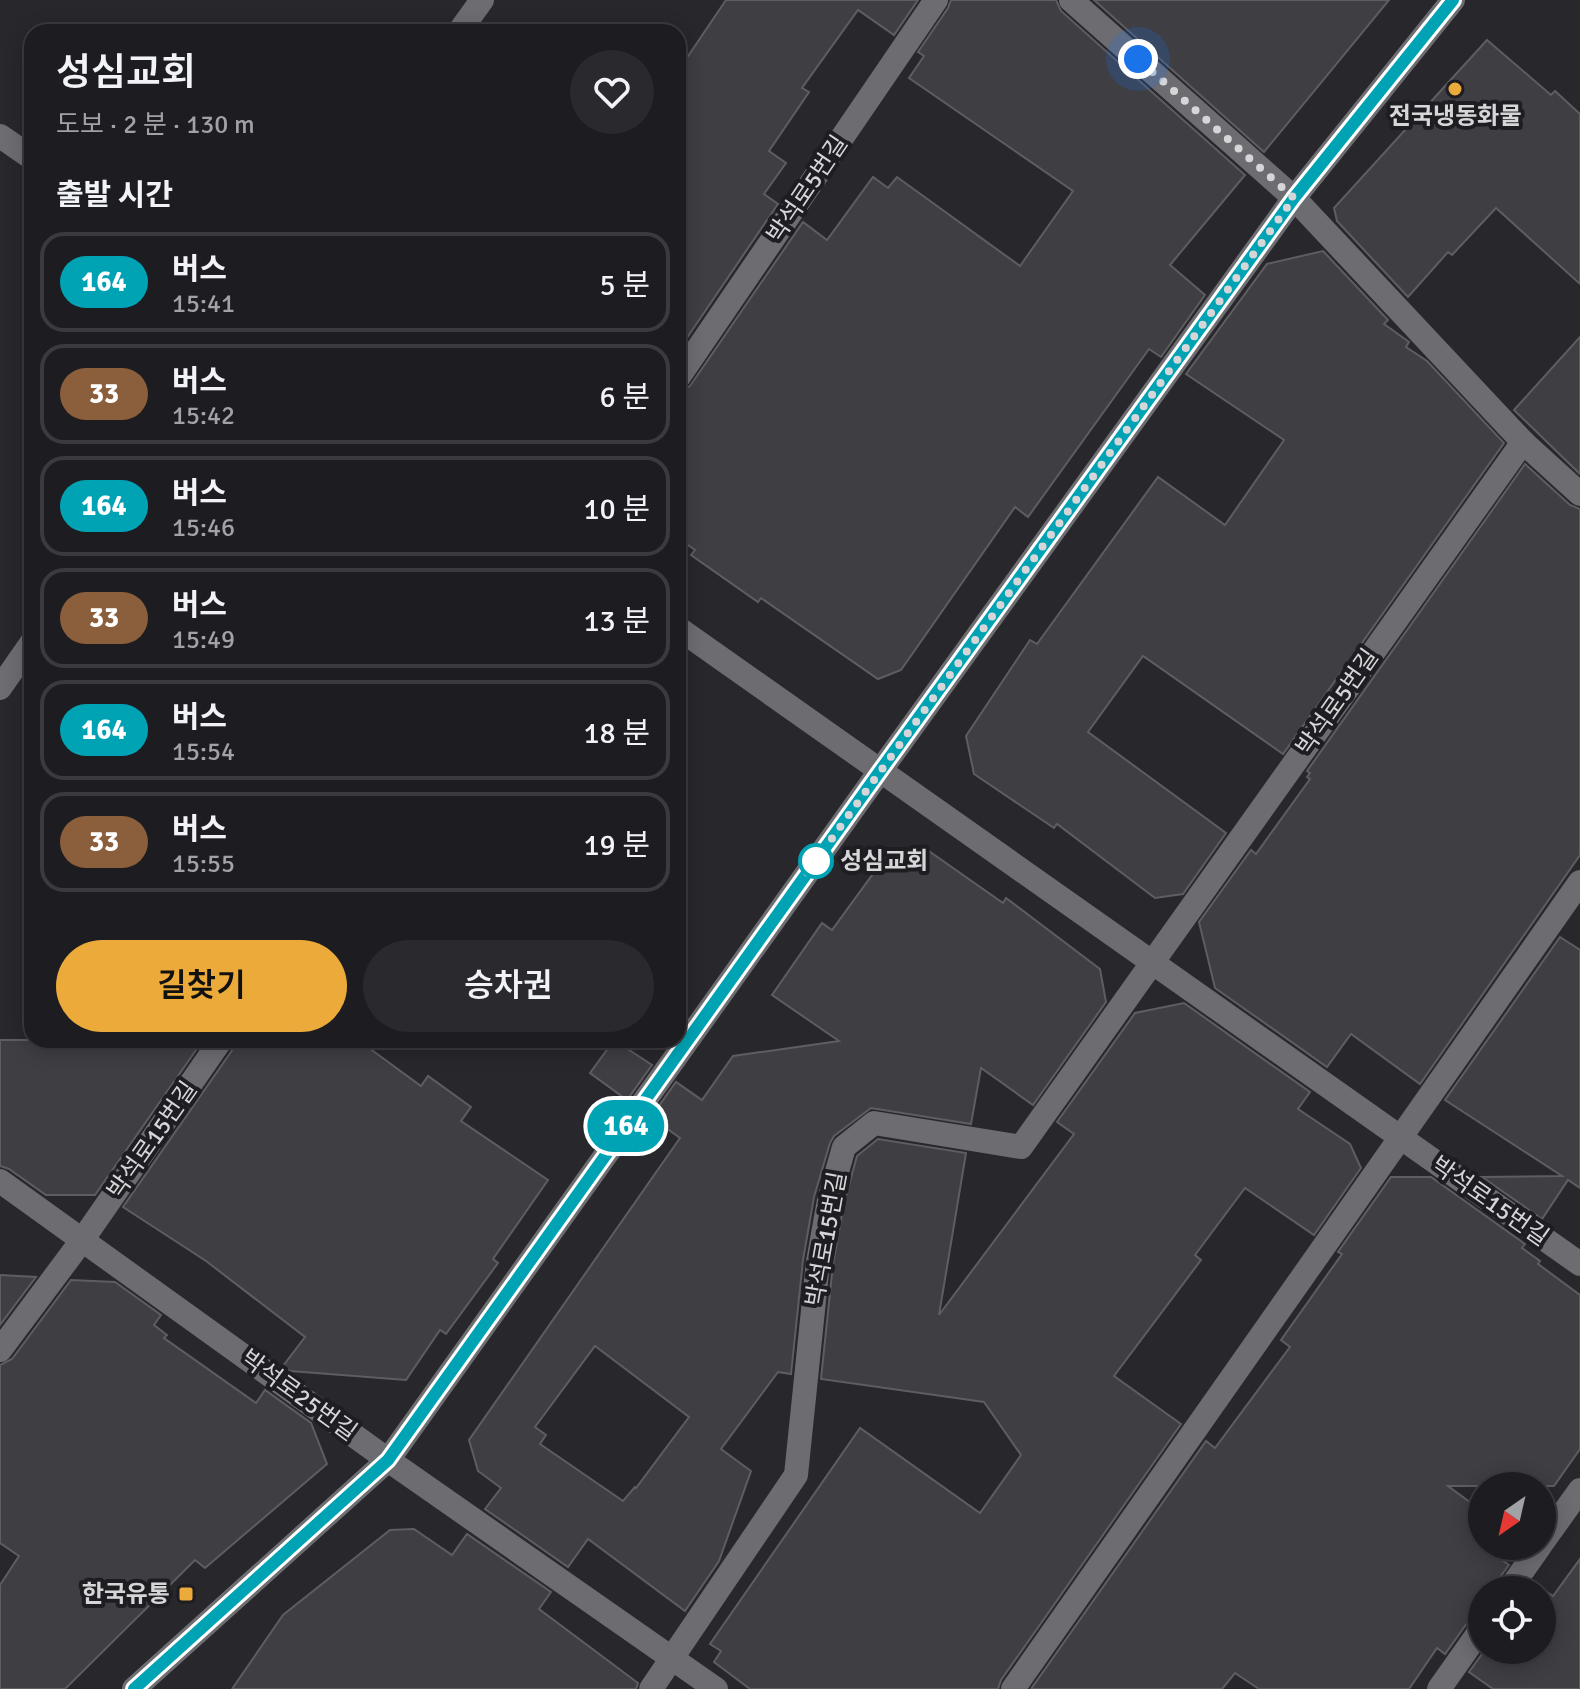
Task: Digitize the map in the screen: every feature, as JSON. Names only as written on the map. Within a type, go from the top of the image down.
[{"type":"street","points":[[465,24],[482,0]]},
{"type":"street","name":"박석로5번길","points":[[686,366],[936,0]]},
{"type":"street","points":[[1071,0],[1294,198],[1523,442],[1580,494]]},
{"type":"street","points":[[686,1043],[1294,198],[1453,0]]},
{"type":"street","points":[[0,136],[24,152]]},
{"type":"street","name":"박석로5번길","points":[[1152,963],[1523,442]]},
{"type":"street","name":"박석로15번길","points":[[686,634],[1580,1264]]},
{"type":"street","points":[[0,688],[24,654]]},
{"type":"street","points":[[1013,1689],[1580,882]]},
{"type":"street","name":"박석로15번길","points":[[672,1659],[796,1475],[818,1262],[829,1200],[844,1147],[874,1123],[1021,1147],[1152,963]]},
{"type":"street","name":"박석로15번길","points":[[83,1239],[215,1048]]},
{"type":"street","points":[[134,1689],[388,1460],[682,1048]]},
{"type":"street","name":"박석로25번길","points":[[0,1181],[388,1460],[716,1689]]},
{"type":"street","points":[[0,1350],[83,1239]]},
{"type":"street","points":[[1556,1524],[1580,1490]]},
{"type":"street","points":[[1439,1689],[1468,1648]]},
{"type":"street","points":[[651,1689],[672,1659]]},
{"type":"building","points":[[726,0],[918,0],[894,35],[858,10],[802,88],[809,92],[769,151],[786,163],[764,194],[778,204],[686,339],[686,59]]},
{"type":"building","points":[[951,0],[1056,0],[1061,11],[1245,175],[1170,265],[1205,295],[1161,357],[1149,349],[1028,517],[1015,507],[901,670],[878,679],[761,598],[758,602],[691,555],[695,550],[686,544],[686,388],[803,222],[827,240],[873,177],[888,188],[897,177],[1020,266],[1073,191],[909,78],[924,56],[918,52]]},
{"type":"building","points":[[1094,0],[1389,0],[1264,152]]},
{"type":"building","points":[[1487,40],[1551,95],[1555,91],[1580,114],[1580,284],[1496,208],[1452,255],[1448,252],[1408,297],[1337,221],[1334,208]]},
{"type":"building","points":[[1323,251],[1388,320],[1384,324],[1409,342],[1406,347],[1427,361],[1504,443],[1283,754],[1143,656],[1088,732],[1226,833],[1183,894],[1155,898],[1057,824],[1054,828],[974,774],[966,736],[1030,640],[1037,644],[1158,477],[1225,525],[1284,440],[1186,374],[1267,264]]},
{"type":"building","points":[[1580,337],[1580,474],[1514,410]]},
{"type":"building","points":[[1525,464],[1570,505],[1580,509],[1580,855],[1420,1084],[1351,1034],[1327,1067],[1215,988],[1199,922],[1251,850],[1256,854],[1310,779],[1307,771]]},
{"type":"building","points":[[926,849],[1003,903],[1006,898],[1100,969],[1106,1002],[1033,1105],[981,1068],[971,1124],[871,1108],[834,1136],[814,1197],[803,1260],[791,1374],[778,1372],[721,1449],[751,1471],[719,1561],[685,1611],[588,1539],[568,1567],[485,1509],[501,1488],[478,1471],[469,1440],[680,1138],[651,1117],[676,1082],[702,1100],[733,1056],[839,1041],[772,995],[822,923],[832,930],[886,856]],"holes":[[[595,1346],[689,1417],[623,1501],[540,1444],[546,1435],[535,1427]]]},
{"type":"building","points":[[1560,937],[1580,950],[1580,1188],[1568,1180],[1542,1219],[1482,1177],[1562,1176],[1445,1100]]},
{"type":"building","points":[[1184,1003],[1310,1092],[1298,1109],[1350,1144],[1361,1168],[1314,1235],[1245,1188],[1195,1255],[1201,1260],[1114,1376],[1181,1424],[1001,1680],[998,1689],[750,1689],[714,1662],[721,1651],[710,1644],[860,1428],[980,1513],[1021,1455],[984,1402],[821,1379],[833,1264],[844,1203],[857,1156],[878,1139],[966,1153],[939,1315],[1074,1134],[1057,1122],[1135,1013]]},
{"type":"building","points":[[0,1040],[24,1040],[24,1048],[197,1048],[95,1195],[46,1195],[0,1166]]},
{"type":"building","points":[[369,1048],[421,1086],[428,1076],[471,1107],[461,1121],[548,1180],[493,1259],[498,1263],[446,1334],[440,1330],[406,1380],[290,1371],[283,1366],[305,1337],[206,1261],[123,1207],[233,1049]]},
{"type":"building","points":[[608,1048],[626,1048],[652,1065],[627,1100],[590,1073]]},
{"type":"building","points":[[1391,1177],[1431,1177],[1525,1244],[1522,1248],[1540,1261],[1538,1264],[1580,1295],[1580,1449],[1556,1483],[1556,1472],[1468,1472],[1468,1486],[1448,1486],[1468,1501],[1468,1560],[1502,1560],[1509,1565],[1501,1576],[1468,1576],[1468,1622],[1445,1654],[1437,1648],[1409,1689],[1259,1689],[1235,1673],[1222,1689],[1031,1689],[1206,1441],[1215,1448],[1290,1347],[1281,1340],[1342,1254],[1338,1252]]},
{"type":"building","points":[[0,1275],[36,1277],[0,1325]]},
{"type":"building","points":[[71,1280],[115,1282],[161,1315],[154,1325],[167,1335],[164,1338],[256,1403],[265,1390],[311,1423],[327,1464],[205,1568],[195,1560],[65,1689],[0,1689],[0,1585],[19,1556],[0,1543],[0,1365],[12,1359]]},
{"type":"building","points":[[414,1529],[452,1555],[467,1534],[551,1592],[539,1609],[638,1683],[636,1689],[232,1689],[283,1615],[390,1530]]},
{"type":"building","points":[[1580,1559],[1580,1689],[1493,1689],[1469,1672],[1475,1664],[1556,1664],[1556,1592]]},
{"type":"bus line","name":"164","points":[[686,1043],[1294,198],[1453,0]]},
{"type":"bus line","name":"164","points":[[134,1689],[388,1460],[682,1048]]},
{"type":"place","name":"전국냉동화물","points":[[1455,89]]},
{"type":"place","name":"성심교회","points":[[816,861]]},
{"type":"place","name":"한국유통","points":[[186,1594]]},
{"type":"route","points":[[816,861],[807,873],[1294,198],[1138,59]]}]
